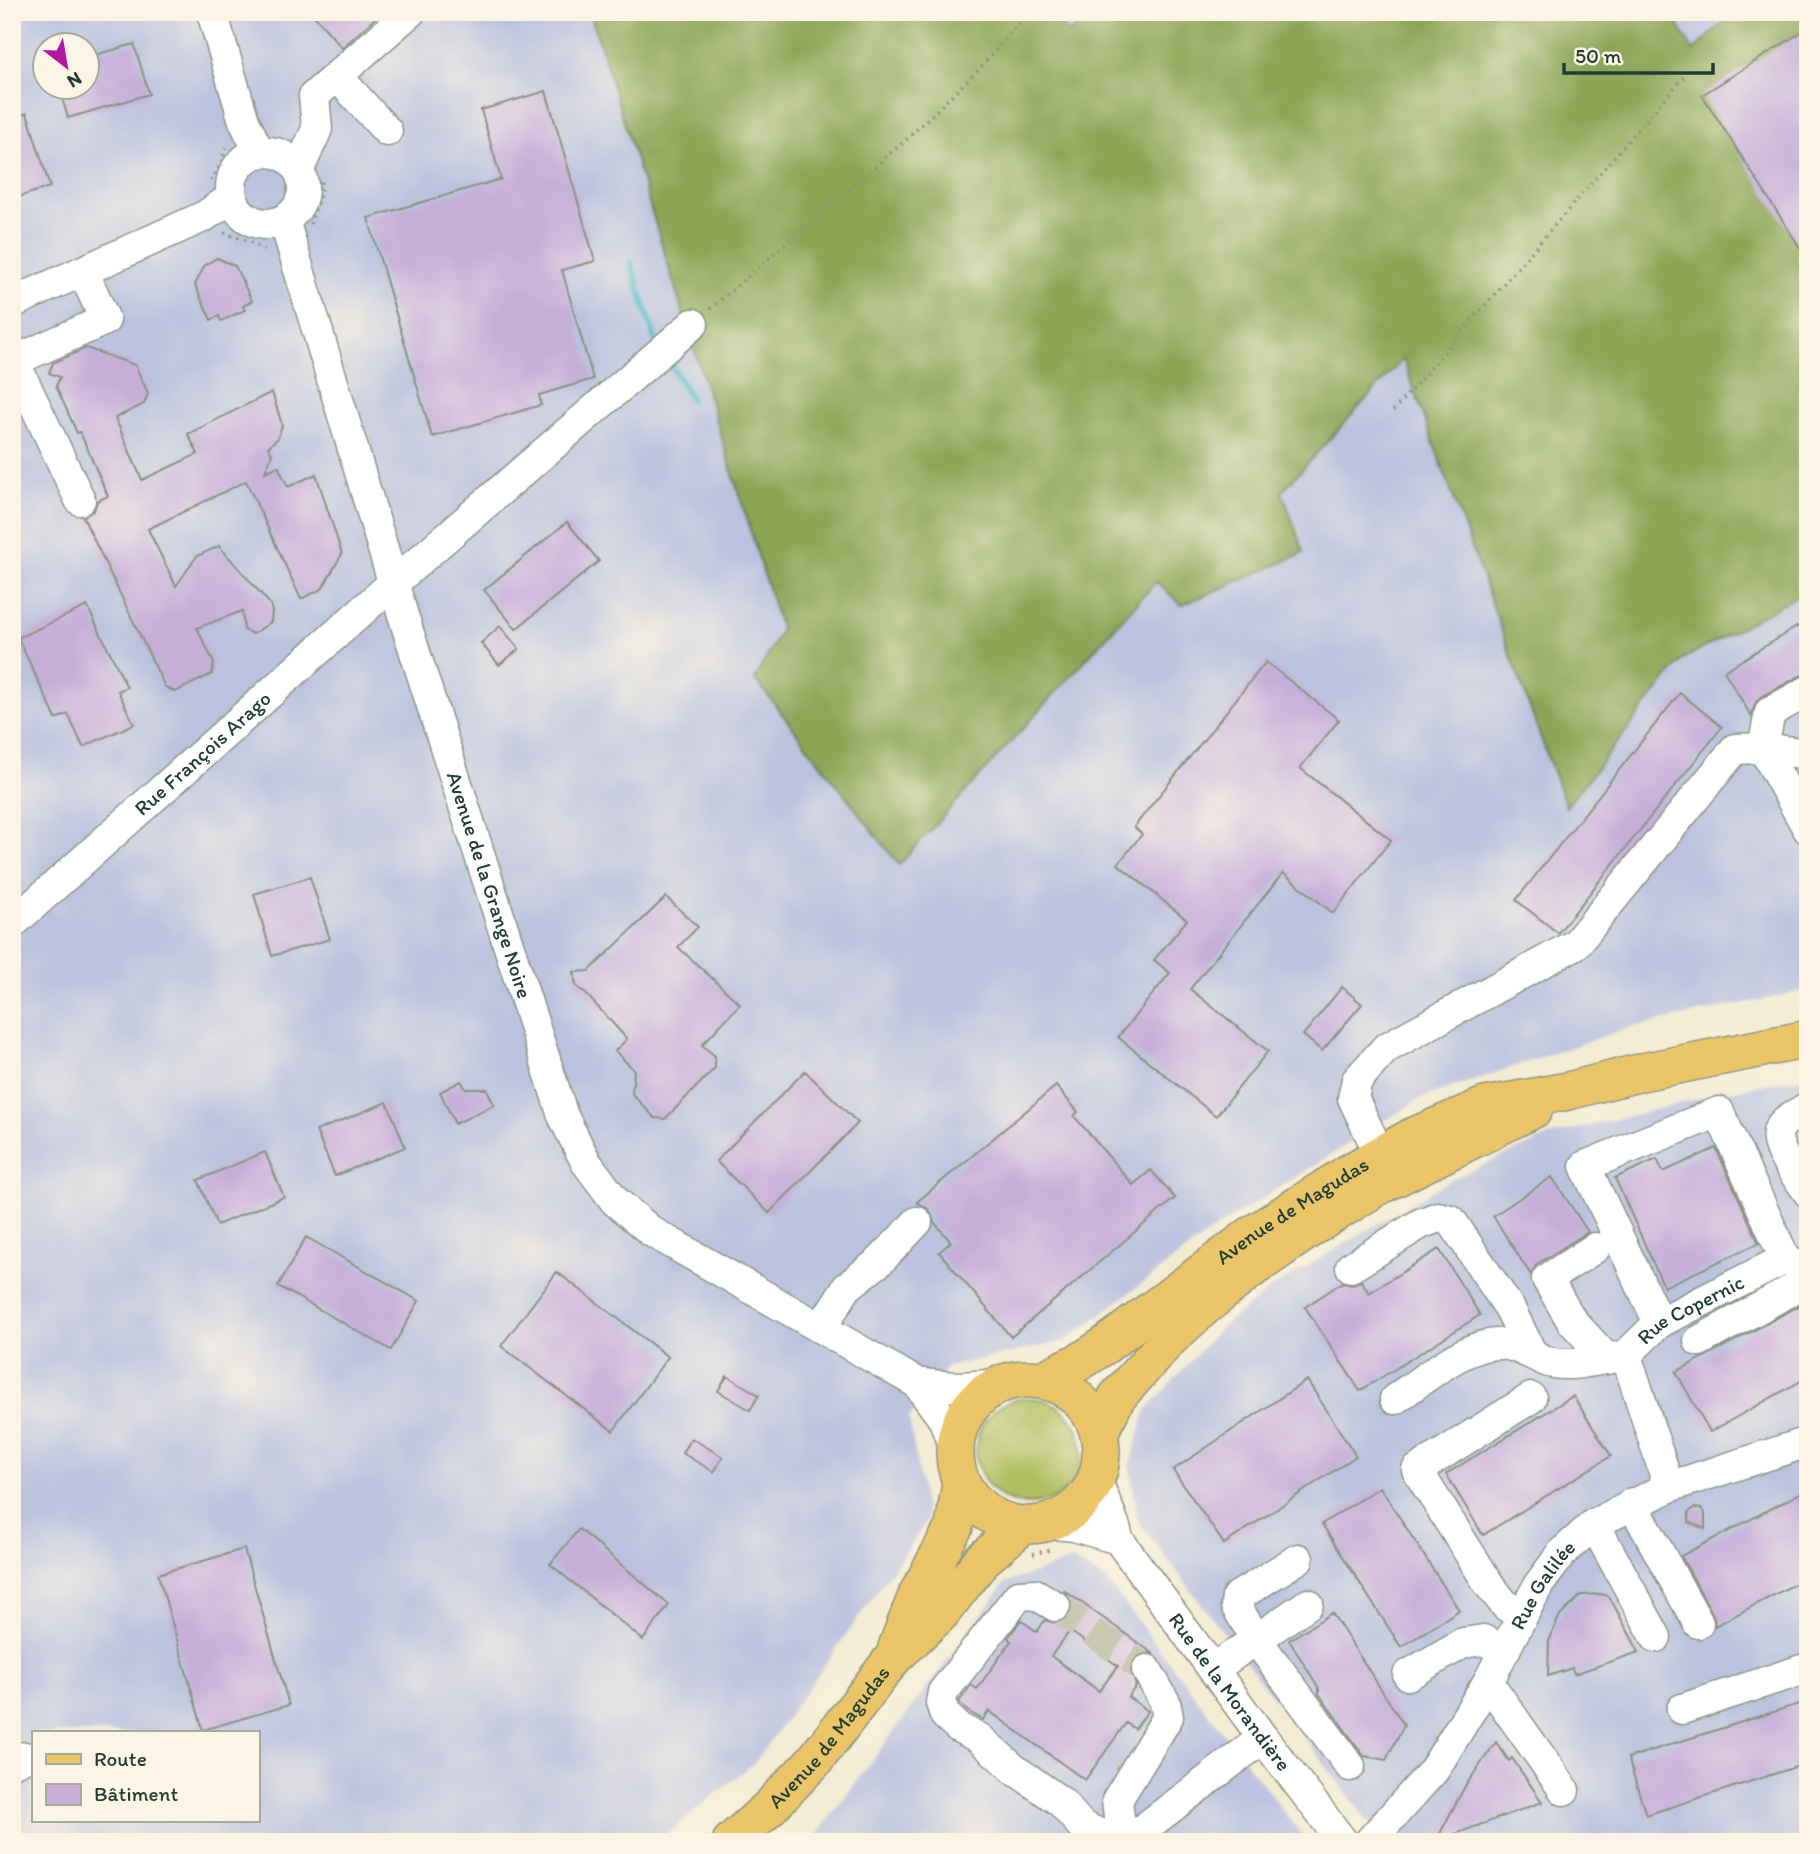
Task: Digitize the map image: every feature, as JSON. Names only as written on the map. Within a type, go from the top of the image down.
[{"type":"main road","name":"Avenue de Magudas","points":[[1042,1380],[1104,1346],[1165,1302],[1221,1256],[1283,1213],[1412,1137],[1485,1106],[1568,1091],[1642,1072],[1808,1039]]},
{"type":"main road","name":"Avenue de Magudas","points":[[1099,1433],[1117,1397],[1170,1338],[1249,1272],[1311,1228],[1375,1188],[1568,1091]]},
{"type":"main road","points":[[1024,1378],[1062,1386],[1079,1398],[1091,1414],[1099,1433],[1102,1455],[1097,1478],[1086,1498],[1068,1513],[1035,1524],[1004,1521],[986,1513],[972,1500],[958,1467],[958,1428],[969,1408],[985,1392],[1006,1382],[1024,1378]]},
{"type":"main road","name":"Avenue de Magudas","points":[[893,1657],[918,1593],[954,1527],[958,1467]]},
{"type":"main road","name":"Avenue de Magudas","points":[[731,1842],[769,1808],[815,1759],[893,1657],[941,1613],[982,1560],[1035,1524]]},
{"type":"street","points":[[212,12],[244,121],[259,152]]},
{"type":"street","points":[[303,160],[292,160],[271,151],[248,157],[233,174],[232,197],[243,215],[252,221],[296,225],[293,213],[300,204],[303,192],[303,160],[317,129],[314,96],[410,12]]},
{"type":"street","points":[[338,76],[387,131]]},
{"type":"street","points":[[12,303],[205,216],[232,197]]},
{"type":"street","name":"Avenue de la Grange Noire","points":[[296,225],[393,583],[563,1116],[586,1163],[615,1201],[652,1232],[917,1382],[949,1388],[974,1388],[1006,1382]]},
{"type":"street","points":[[80,500],[13,359],[105,320],[83,271]]},
{"type":"street","name":"Rue François Arago","points":[[12,923],[393,583],[692,324]]},
{"type":"street","points":[[1808,691],[1770,712],[1763,748],[1808,829]]},
{"type":"street","points":[[1380,1155],[1353,1098],[1357,1080],[1386,1048],[1576,944],[1735,749],[1763,748],[1800,753],[1808,749]]},
{"type":"street","points":[[1808,1107],[1778,1129],[1777,1140],[1781,1153],[1808,1192]]},
{"type":"street","points":[[1659,1322],[1585,1166],[1719,1112],[1797,1266]]},
{"type":"street","points":[[1351,1267],[1420,1224],[1438,1217],[1451,1220],[1510,1310],[1532,1354]]},
{"type":"street","points":[[821,1328],[846,1287],[880,1261],[917,1222]]},
{"type":"street","points":[[1595,1248],[1547,1279],[1572,1321],[1617,1357]]},
{"type":"street","name":"Rue Copernic","points":[[1669,1487],[1617,1357],[1659,1322],[1797,1266]]},
{"type":"street","points":[[1699,1341],[1808,1281]]},
{"type":"street","points":[[1395,1399],[1468,1351],[1486,1346],[1500,1344],[1548,1362],[1562,1364],[1617,1357]]},
{"type":"street","name":"Avenue de la Grange Noire","points":[[917,1382],[944,1420],[958,1467]]},
{"type":"street","points":[[1523,1615],[1500,1600],[1416,1471],[1531,1398]]},
{"type":"street","name":"Rue Galilée","points":[[1369,1842],[1434,1770],[1488,1682],[1539,1584],[1563,1552],[1594,1524],[1632,1503],[1669,1487],[1808,1442]]},
{"type":"street","name":"Rue de la Morandière","points":[[1097,1478],[1102,1499],[1115,1522],[1118,1539],[1263,1738],[1343,1842]]},
{"type":"street","points":[[1632,1503],[1698,1623]]},
{"type":"street","points":[[1035,1524],[1074,1526],[1118,1539]]},
{"type":"street","points":[[1594,1524],[1656,1637]]},
{"type":"street","points":[[1298,1559],[1237,1597],[1236,1606],[1256,1639],[1350,1766]]},
{"type":"street","points":[[1055,1606],[1035,1594],[1019,1595],[943,1692],[945,1715],[958,1727],[979,1738],[1014,1769],[1060,1802],[1082,1826],[1117,1842]]},
{"type":"street","points":[[1213,1669],[1308,1604]]},
{"type":"street","points":[[1408,1675],[1463,1643],[1483,1640],[1505,1650]]},
{"type":"street","points":[[1682,1709],[1808,1668]]},
{"type":"street","points":[[1147,1670],[1165,1702],[1168,1717],[1117,1800],[1124,1842],[1263,1738]]},
{"type":"street","points":[[1488,1682],[1564,1790]]},
{"type":"path","points":[[692,324],[907,139],[980,68],[1027,12]]},
{"type":"path","points":[[1393,411],[1687,72]]},
{"type":"path","points":[[296,225],[321,191],[321,173],[303,160]]},
{"type":"shaded area","points":[[12,12],[590,12],[781,630],[899,864],[1156,581],[1282,491],[1404,359],[1566,806],[1683,659],[1808,590],[1808,990],[1628,1028],[1421,1098],[1223,1223],[1065,1341],[947,1367],[909,1418],[927,1521],[756,1761],[657,1842],[12,1842]]},
{"type":"shaded area","points":[[1044,12],[1093,12],[1070,33]]},
{"type":"shaded area","points":[[1672,12],[1735,12],[1693,51]]},
{"type":"shaded area","points":[[1808,1076],[1808,1842],[1384,1842],[1138,1521],[1130,1465],[1146,1411],[1221,1327],[1275,1286],[1450,1180],[1549,1136],[1721,1093]]},
{"type":"shaded area","points":[[1073,1560],[1107,1581],[1307,1842],[811,1842],[1005,1583]]},
{"type":"green space","points":[[590,12],[1044,12],[1070,33],[1093,12],[1671,12],[1693,51],[1735,12],[1808,12],[1808,590],[1683,659],[1566,807],[1403,359],[1282,491],[1304,553],[1182,605],[1156,582],[899,865],[755,679],[781,630]]},
{"type":"green space","points":[[1029,1398],[1049,1402],[1067,1413],[1078,1431],[1082,1451],[1078,1471],[1067,1489],[1049,1500],[1029,1504],[1009,1500],[991,1489],[980,1471],[976,1451],[980,1431],[991,1413],[1009,1402]]},
{"type":"building","points":[[311,12],[382,12],[342,48]]},
{"type":"building","points":[[1808,28],[1808,260],[1702,95]]},
{"type":"building","points":[[134,44],[149,94],[68,118],[63,102],[102,102],[102,53]]},
{"type":"building","points":[[546,91],[595,261],[562,270],[593,379],[539,395],[541,405],[432,437],[368,218],[501,179],[481,110]]},
{"type":"building","points":[[27,113],[50,187],[12,199],[12,118]]},
{"type":"building","points":[[217,258],[235,266],[252,301],[243,306],[245,310],[221,321],[219,316],[211,320],[195,285],[204,266]]},
{"type":"building","points":[[86,348],[135,365],[148,393],[144,404],[115,418],[142,480],[198,454],[188,434],[272,392],[282,425],[278,438],[268,447],[272,454],[265,472],[278,466],[288,487],[316,474],[342,554],[322,589],[301,599],[246,481],[148,529],[176,586],[197,556],[219,546],[270,604],[272,611],[271,622],[253,634],[244,630],[242,611],[197,628],[214,663],[212,674],[175,692],[165,687],[83,517],[94,510],[97,501],[108,496],[56,386],[60,377],[49,373],[53,363]]},
{"type":"building","points":[[567,522],[599,561],[516,629],[484,590]]},
{"type":"building","points":[[87,606],[127,687],[118,691],[134,724],[83,747],[68,714],[56,719],[18,638]]},
{"type":"building","points":[[1808,620],[1808,674],[1761,697],[1751,716],[1724,671]]},
{"type":"building","points":[[500,626],[519,649],[499,665],[481,643]]},
{"type":"building","points":[[1266,662],[1339,720],[1300,768],[1391,840],[1333,913],[1283,873],[1190,989],[1268,1051],[1216,1116],[1118,1037],[1170,973],[1154,960],[1187,920],[1118,864],[1142,834],[1134,827]]},
{"type":"building","points":[[1680,693],[1722,727],[1558,933],[1516,900]]},
{"type":"building","points":[[310,877],[330,939],[272,956],[254,894]]},
{"type":"building","points":[[666,897],[698,927],[678,947],[740,1004],[702,1045],[715,1056],[715,1068],[665,1119],[655,1118],[632,1094],[634,1070],[615,1051],[627,1039],[576,986],[574,972],[589,971]]},
{"type":"building","points":[[1342,987],[1362,1004],[1322,1051],[1303,1035]]},
{"type":"building","points":[[805,1071],[858,1123],[769,1213],[716,1161]]},
{"type":"building","points":[[461,1081],[466,1089],[487,1089],[494,1105],[455,1124],[440,1092]]},
{"type":"building","points":[[1056,1086],[1078,1112],[1074,1116],[1133,1185],[1151,1170],[1175,1198],[1011,1337],[939,1252],[951,1242],[934,1222],[929,1210],[917,1202]]},
{"type":"building","points":[[387,1102],[405,1147],[335,1176],[316,1131]]},
{"type":"building","points":[[1716,1148],[1759,1243],[1664,1287],[1615,1178],[1657,1159],[1663,1172]]},
{"type":"building","points":[[265,1152],[284,1197],[217,1225],[198,1180]]},
{"type":"building","points":[[1552,1177],[1588,1232],[1537,1264],[1531,1275],[1493,1216]]},
{"type":"building","points":[[306,1237],[419,1301],[391,1350],[278,1286]]},
{"type":"building","points":[[1439,1249],[1480,1315],[1360,1391],[1305,1307],[1343,1282],[1352,1284],[1361,1281],[1369,1293]]},
{"type":"building","points":[[557,1272],[668,1357],[613,1431],[501,1346]]},
{"type":"building","points":[[1808,1301],[1808,1377],[1710,1432],[1676,1372]]},
{"type":"building","points":[[727,1376],[759,1395],[750,1410],[718,1391]]},
{"type":"building","points":[[1307,1380],[1356,1456],[1224,1544],[1173,1470]]},
{"type":"building","points":[[1573,1396],[1611,1456],[1483,1535],[1446,1474]]},
{"type":"building","points":[[691,1438],[723,1457],[714,1472],[682,1453]]},
{"type":"building","points":[[1380,1487],[1459,1610],[1401,1647],[1322,1524]]},
{"type":"building","points":[[1808,1489],[1808,1577],[1715,1626],[1713,1615],[1681,1556]]},
{"type":"building","points":[[1694,1508],[1702,1509],[1705,1513],[1705,1529],[1689,1522],[1689,1512]]},
{"type":"building","points":[[579,1529],[669,1605],[643,1640],[550,1564]]},
{"type":"building","points":[[244,1549],[289,1705],[203,1730],[158,1574]]},
{"type":"building","points":[[1065,1591],[1154,1654],[1138,1655],[1130,1669],[1136,1686],[1128,1697],[1148,1711],[1135,1729],[1126,1723],[1085,1780],[989,1711],[983,1720],[966,1710],[959,1702],[971,1685],[977,1689],[1011,1641],[1008,1638],[1021,1620],[1037,1632],[1045,1620],[1063,1622],[1070,1616],[1072,1606]],"holes":[[[1070,1631],[1118,1666],[1099,1691],[1051,1656]]]},
{"type":"building","points":[[1581,1595],[1609,1596],[1639,1652],[1574,1674],[1572,1668],[1548,1676],[1549,1641],[1559,1617]]},
{"type":"building","points":[[1332,1613],[1404,1725],[1386,1760],[1364,1756],[1319,1694],[1319,1688],[1289,1640]]},
{"type":"building","points":[[1808,1701],[1808,1763],[1646,1815],[1628,1758]]},
{"type":"building","points":[[1496,1742],[1509,1761],[1512,1758],[1542,1802],[1436,1841],[1464,1788]]},
{"type":"waterway","points":[[631,263],[655,339]]},
{"type":"waterway","points":[[666,357],[691,399]]},
{"type":"tunnel","points":[[1055,1606],[1147,1670]]}]
